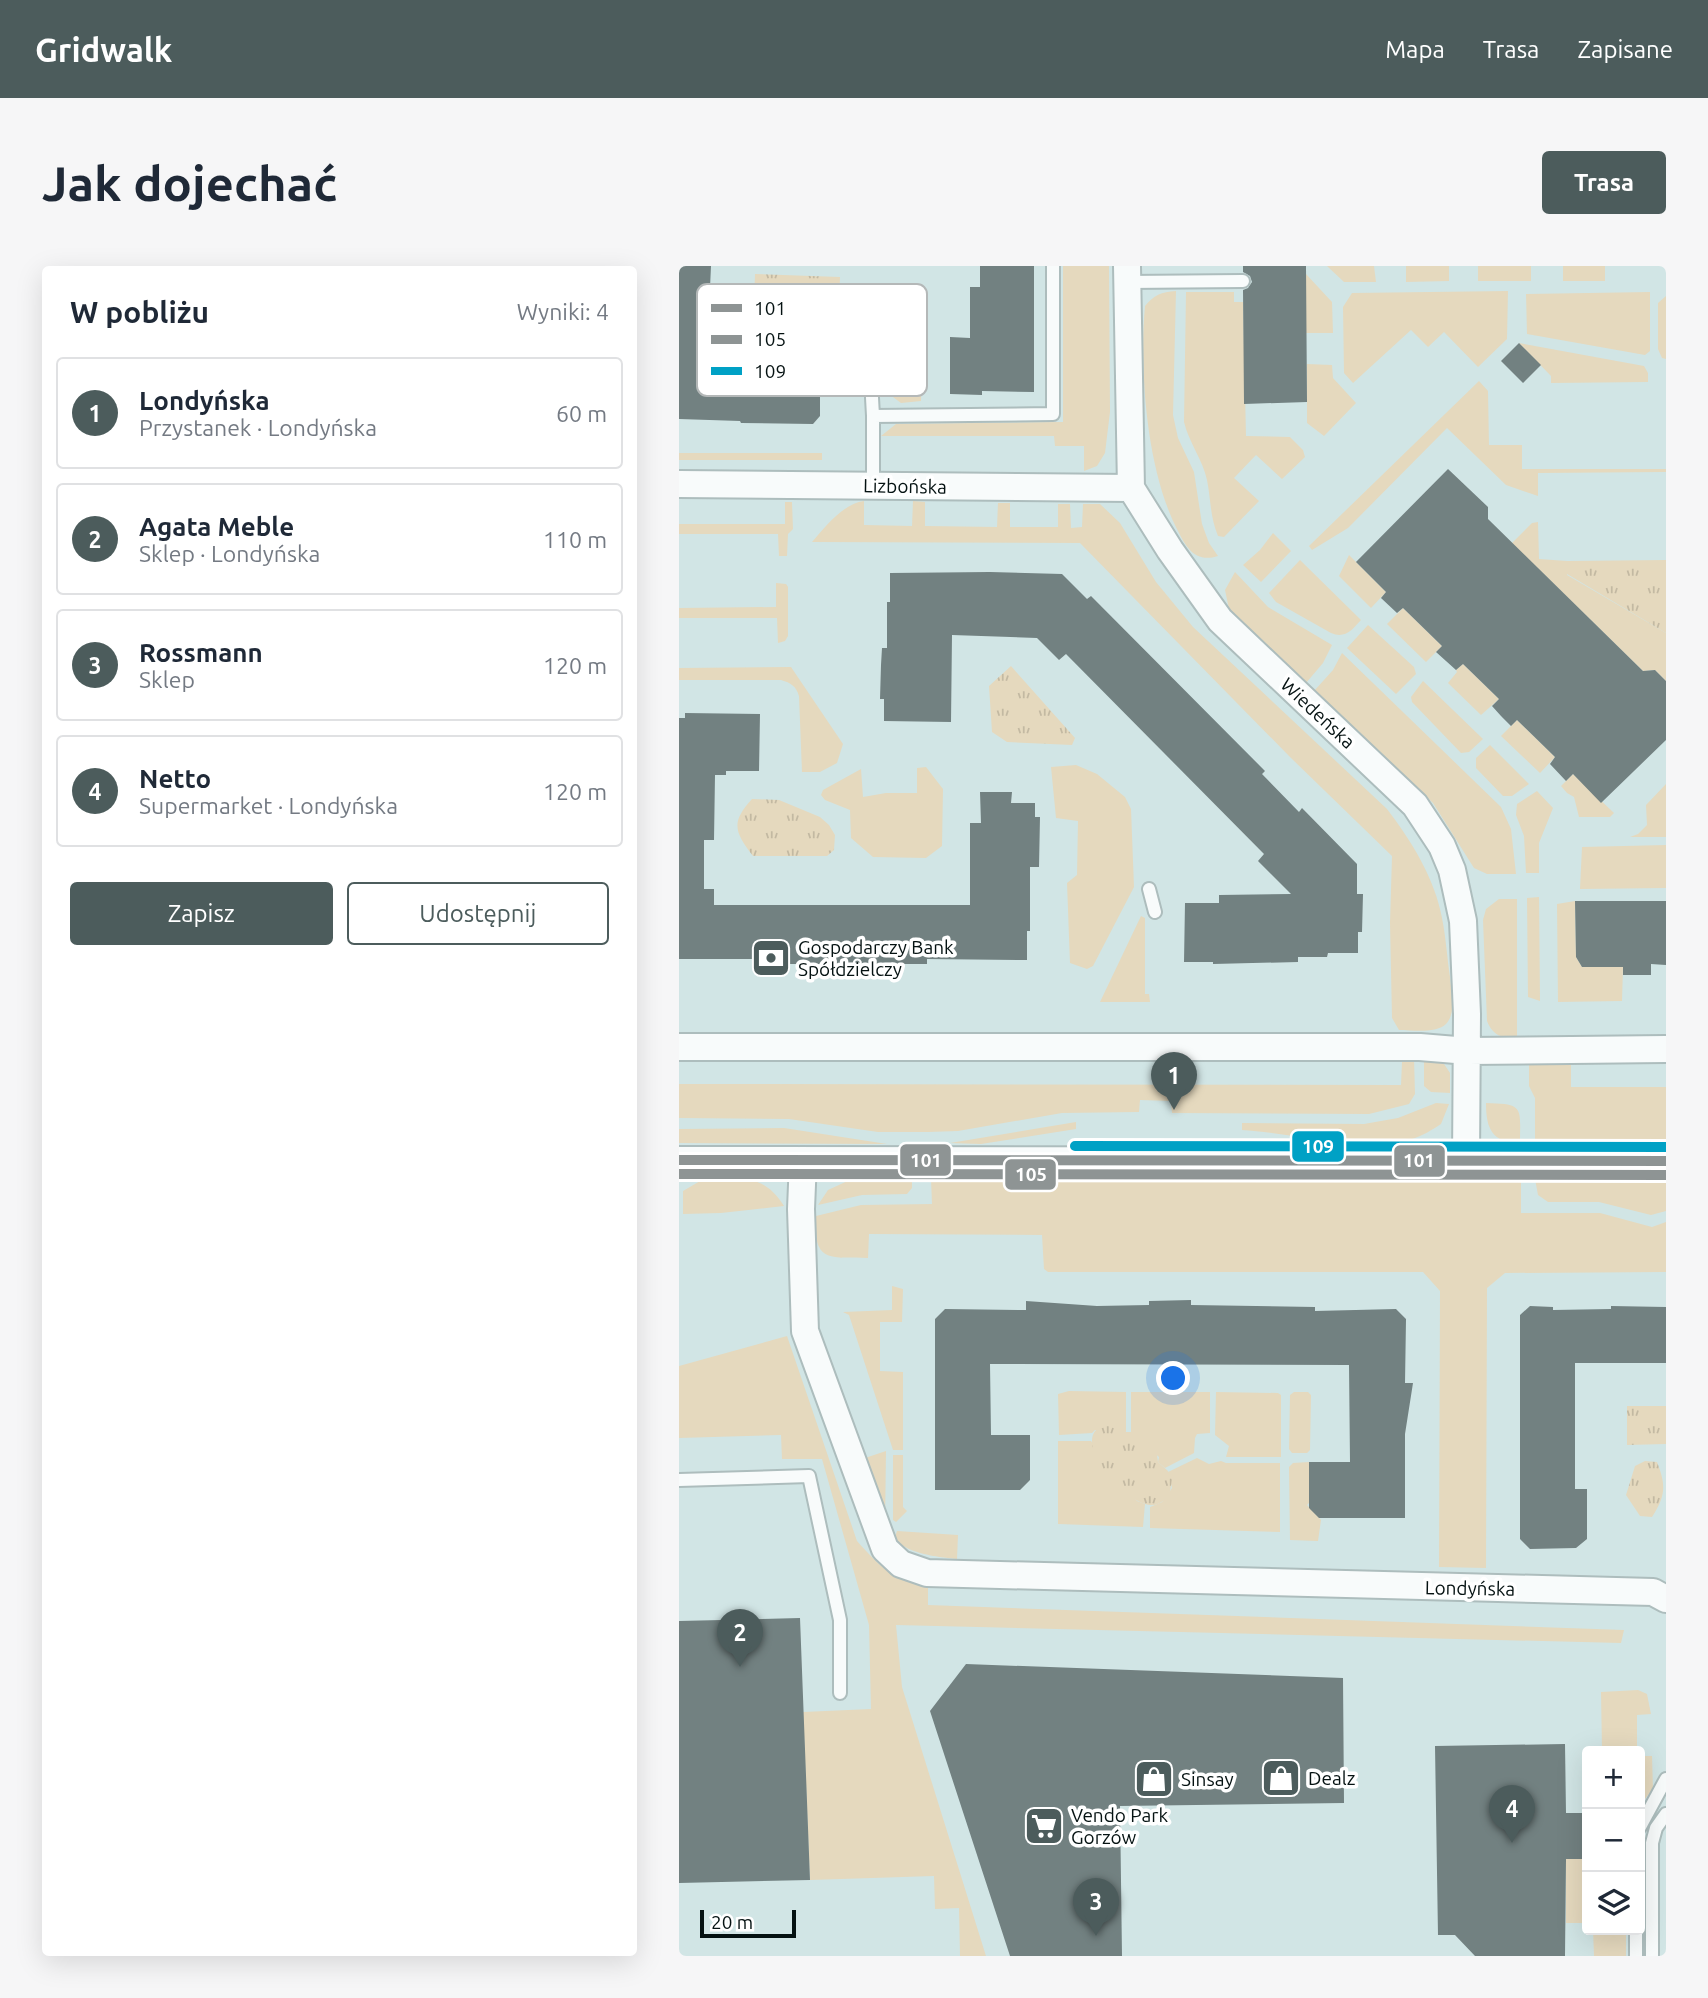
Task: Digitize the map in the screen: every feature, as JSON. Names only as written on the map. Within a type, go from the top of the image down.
[{"type":"street","points":[[1127,274],[1131,488]]},
{"type":"street","name":"Lizbońska","points":[[679,484],[1131,488]]},
{"type":"street","name":"Wiedeńska","points":[[1131,488],[1170,550],[1229,629],[1398,788],[1429,825],[1452,870],[1463,921],[1468,1051],[1466,1161]]},
{"type":"street","points":[[679,1046],[1420,1047],[1468,1051],[1666,1049]]},
{"type":"street","points":[[679,1160],[1666,1161]]},
{"type":"street","name":"Londyńska","points":[[803,1160],[801,1209],[805,1331],[885,1549],[901,1564],[926,1573],[1653,1592],[1666,1599]]},
{"type":"lane","points":[[873,416],[1053,414],[1053,266]]},
{"type":"lane","points":[[1127,274],[1243,281]]},
{"type":"lane","points":[[872,396],[873,485]]},
{"type":"lane","points":[[1149,889],[1155,912]]},
{"type":"lane","points":[[679,1480],[809,1476],[840,1620],[840,1693]]},
{"type":"lane","points":[[1645,1818],[1666,1780]]},
{"type":"lane","points":[[1652,1956],[1652,1843],[1666,1814]]},
{"type":"lane","points":[[1652,1843],[1666,1831]]},
{"type":"lane","points":[[1636,1935],[1636,1956]]},
{"type":"green space","points":[[1063,266],[1109,266],[1110,412],[1105,453],[1097,466],[1084,471],[1084,446],[1055,446],[1054,436],[881,436],[896,424],[1063,422]]},
{"type":"green space","points":[[1327,266],[1374,266],[1376,282],[1344,282]]},
{"type":"green space","points":[[1406,266],[1449,266],[1449,281],[1406,282]]},
{"type":"green space","points":[[1478,266],[1531,266],[1531,281],[1478,281]]},
{"type":"green space","points":[[1563,266],[1605,266],[1605,281],[1563,281]]},
{"type":"green space","points":[[755,274],[840,277],[840,284],[755,284]]},
{"type":"green space","points":[[1306,274],[1332,302],[1333,333],[1306,333]]},
{"type":"green space","points":[[1176,291],[1173,415],[1178,438],[1194,472],[1202,524],[1209,543],[1218,556],[1210,558],[1193,553],[1178,531],[1167,507],[1152,451],[1148,421],[1143,360],[1145,306],[1158,295]]},
{"type":"green space","points":[[1508,291],[1507,339],[1478,367],[1444,332],[1428,347],[1411,330],[1353,383],[1344,373],[1343,307],[1352,293]]},
{"type":"green space","points":[[1186,292],[1234,292],[1234,302],[1243,302],[1246,436],[1290,437],[1303,450],[1305,457],[1282,479],[1256,455],[1234,478],[1259,501],[1224,537],[1218,536],[1215,529],[1205,473],[1184,422]]},
{"type":"green space","points":[[1650,292],[1650,351],[1645,355],[1527,334],[1526,294]]},
{"type":"green space","points":[[1666,296],[1666,359],[1662,358],[1658,349],[1658,303]]},
{"type":"green space","points":[[1519,343],[1644,366],[1648,373],[1648,382],[1551,383],[1551,376]]},
{"type":"green space","points":[[1307,364],[1332,365],[1333,378],[1356,403],[1324,436],[1307,423]]},
{"type":"green space","points":[[1479,381],[1488,391],[1489,445],[1522,445],[1522,469],[1666,469],[1666,472],[1538,473],[1538,496],[1506,485],[1447,428],[1348,528],[1312,550],[1309,546]]},
{"type":"green space","points":[[892,396],[921,396],[921,401],[901,403]]},
{"type":"green space","points":[[679,453],[822,453],[822,460],[679,460]]},
{"type":"green space","points":[[864,501],[864,525],[912,526],[913,501],[925,502],[925,526],[997,527],[998,503],[1010,503],[1010,527],[1058,527],[1058,504],[1070,504],[1071,528],[1082,527],[1083,504],[1100,504],[1120,523],[1156,582],[1193,627],[1387,809],[1405,834],[1421,860],[1439,903],[1453,1001],[1446,1024],[1430,1030],[1399,1030],[1392,1018],[1392,856],[1290,757],[1080,543],[812,542],[842,511]]},
{"type":"green space","points":[[785,502],[792,502],[793,529],[788,534],[787,556],[779,556],[778,534],[679,534],[679,524],[785,524]]},
{"type":"green space","points":[[1538,522],[1539,559],[1567,561],[1567,575],[1666,633],[1666,681],[1655,670],[1643,671],[1512,543],[1532,523]]},
{"type":"green space","points":[[1273,533],[1291,551],[1261,582],[1243,565],[1260,550]]},
{"type":"green space","points":[[1349,555],[1386,592],[1371,608],[1339,576]]},
{"type":"green space","points":[[1300,560],[1361,620],[1348,632],[1340,635],[1331,633],[1276,602],[1269,593]]},
{"type":"green space","points":[[1666,560],[1666,633],[1567,574],[1567,561]]},
{"type":"green space","points":[[1235,572],[1268,607],[1332,645],[1323,663],[1306,683],[1229,609],[1225,590]]},
{"type":"green space","points":[[776,583],[786,584],[788,587],[788,636],[785,641],[778,643],[777,618],[679,618],[679,608],[776,607]]},
{"type":"green space","points":[[1403,608],[1442,646],[1426,662],[1387,624]]},
{"type":"green space","points":[[1368,625],[1414,667],[1416,674],[1396,694],[1347,648]]},
{"type":"green space","points":[[1342,653],[1501,807],[1511,829],[1516,874],[1487,874],[1474,868],[1433,803],[1314,691],[1333,670]]},
{"type":"green space","points":[[1463,664],[1499,699],[1481,715],[1448,683]]},
{"type":"green space","points":[[1011,666],[1075,738],[1072,745],[1007,742],[992,732],[989,686]]},
{"type":"green space","points":[[791,667],[843,744],[837,763],[820,772],[802,772],[799,696],[790,684],[781,680],[679,680],[679,668]]},
{"type":"green space","points":[[1423,681],[1483,739],[1469,752],[1461,753],[1412,702],[1411,697]]},
{"type":"green space","points":[[1517,720],[1555,757],[1540,773],[1501,736]]},
{"type":"green space","points":[[1490,745],[1529,784],[1512,796],[1503,796],[1476,768],[1476,758]]},
{"type":"green space","points":[[1076,765],[1097,774],[1125,797],[1131,809],[1134,887],[1093,966],[1087,969],[1070,963],[1067,883],[1077,875],[1078,821],[1056,818],[1051,767]]},
{"type":"green space","points":[[926,767],[943,789],[942,846],[926,858],[873,857],[851,838],[850,810],[825,800],[821,795],[823,790],[861,769],[863,797],[886,793],[917,793],[917,768]]},
{"type":"green space","points":[[1573,774],[1614,813],[1610,817],[1579,817],[1574,797],[1561,786]]},
{"type":"green space","points":[[1666,784],[1666,837],[1630,837],[1638,834],[1647,825],[1646,805]]},
{"type":"green space","points":[[1537,791],[1553,808],[1539,843],[1539,873],[1526,873],[1524,836],[1516,815],[1517,804]]},
{"type":"green space","points":[[752,799],[779,800],[820,817],[835,835],[834,850],[827,856],[753,856],[737,828],[740,815]]},
{"type":"green space","points":[[1666,845],[1666,888],[1580,889],[1582,847]]},
{"type":"green space","points":[[1539,897],[1540,1001],[1528,997],[1527,898]]},
{"type":"green space","points":[[1499,899],[1517,899],[1517,1039],[1499,1035],[1487,1021],[1483,920],[1486,909]]},
{"type":"green space","points":[[1575,901],[1576,957],[1582,967],[1623,967],[1622,1001],[1558,1002],[1557,904]]},
{"type":"green space","points":[[1141,916],[1145,918],[1145,994],[1149,994],[1150,1002],[1100,1002]]},
{"type":"green space","points":[[1414,1058],[1415,1094],[1409,1104],[1369,1114],[1172,1113],[1171,1101],[1140,1100],[1139,1112],[1062,1113],[958,1131],[928,1132],[878,1132],[789,1119],[679,1118],[679,1084],[1401,1085],[1402,1062]]},
{"type":"green space","points":[[1424,1058],[1442,1061],[1450,1073],[1450,1093],[1431,1092],[1424,1086]]},
{"type":"green space","points":[[1529,1063],[1571,1063],[1571,1087],[1666,1087],[1666,1143],[1535,1143],[1535,1098],[1529,1086]]},
{"type":"green space","points":[[1436,1103],[1449,1104],[1441,1124],[1416,1138],[1394,1142],[1352,1143],[1242,1130],[1242,1123],[1364,1124],[1398,1118]]},
{"type":"green space","points":[[1486,1103],[1508,1105],[1518,1110],[1520,1144],[1497,1137],[1489,1127]]},
{"type":"green space","points":[[1076,1122],[1076,1129],[981,1144],[950,1143]]},
{"type":"green space","points":[[784,1128],[887,1144],[679,1143],[679,1129]]},
{"type":"green space","points":[[707,1177],[741,1178],[760,1183],[784,1206],[683,1214],[683,1191]]},
{"type":"green space","points":[[854,1178],[912,1178],[912,1188],[907,1194],[862,1195],[818,1205],[828,1190]]},
{"type":"green space","points":[[931,1179],[1521,1179],[1521,1213],[1600,1213],[1652,1227],[1666,1222],[1666,1272],[1505,1273],[1487,1288],[1486,1568],[1439,1567],[1440,1291],[1423,1272],[1048,1272],[1044,1269],[1042,1235],[869,1234],[868,1258],[833,1257],[821,1250],[817,1242],[816,1216],[861,1205],[932,1204]]},
{"type":"green space","points":[[1535,1179],[1666,1180],[1666,1211],[1651,1215],[1599,1202],[1548,1202],[1538,1195]]},
{"type":"green space","points":[[892,1286],[903,1289],[902,1322],[880,1322],[880,1371],[903,1372],[903,1450],[893,1450],[849,1315],[843,1312],[892,1310]]},
{"type":"green space","points":[[787,1336],[857,1541],[888,1570],[904,1577],[928,1582],[928,1605],[1624,1630],[1621,1643],[896,1625],[902,1687],[986,1956],[960,1956],[959,1908],[935,1909],[934,1876],[810,1880],[803,1712],[871,1709],[869,1625],[822,1459],[782,1459],[781,1435],[679,1438],[679,1366]]},
{"type":"green space","points":[[1069,1391],[1126,1392],[1126,1432],[1095,1430],[1092,1433],[1059,1435],[1058,1394]]},
{"type":"green space","points":[[1131,1392],[1210,1392],[1210,1433],[1197,1434],[1194,1453],[1165,1468],[1158,1462],[1159,1457],[1131,1432]]},
{"type":"green space","points":[[1216,1392],[1281,1395],[1281,1457],[1226,1457],[1229,1446],[1215,1435]]},
{"type":"green space","points":[[1294,1392],[1308,1392],[1311,1395],[1310,1450],[1307,1453],[1292,1453],[1289,1449],[1290,1395]]},
{"type":"green space","points":[[1627,1406],[1666,1406],[1666,1444],[1627,1445]]},
{"type":"green space","points":[[1110,1424],[1121,1427],[1125,1432],[1139,1432],[1150,1438],[1156,1448],[1158,1462],[1168,1471],[1172,1480],[1169,1497],[1154,1505],[1142,1503],[1115,1483],[1103,1469],[1095,1454],[1092,1440],[1096,1430]]},
{"type":"green space","points":[[1058,1441],[1091,1441],[1137,1501],[1145,1504],[1143,1527],[1058,1524]]},
{"type":"green space","points":[[886,1451],[885,1527],[862,1459]]},
{"type":"green space","points":[[893,1455],[903,1455],[903,1507],[907,1511],[896,1522],[893,1520]]},
{"type":"green space","points":[[1197,1458],[1209,1464],[1221,1461],[1280,1463],[1280,1532],[1150,1528],[1150,1507],[1162,1502],[1172,1488],[1168,1472]]},
{"type":"green space","points":[[1645,1461],[1657,1462],[1663,1484],[1660,1502],[1652,1517],[1640,1516],[1626,1495],[1635,1466]]},
{"type":"green space","points":[[1309,1462],[1307,1505],[1321,1520],[1318,1541],[1290,1540],[1289,1467],[1293,1463]]},
{"type":"green space","points":[[897,1531],[958,1535],[957,1559],[909,1549],[894,1540]]},
{"type":"green space","points":[[1638,1690],[1647,1694],[1651,1714],[1637,1715],[1637,1746],[1602,1746],[1601,1692]]},
{"type":"green space","points":[[1645,1756],[1652,1756],[1653,1789],[1645,1799]]},
{"type":"green space","points":[[1566,1859],[1582,1859],[1582,1923],[1566,1923]]},
{"type":"green space","points":[[1593,1935],[1626,1935],[1626,1956],[1594,1956]]},
{"type":"building","points":[[679,266],[711,266],[710,284],[697,284],[697,396],[820,396],[820,416],[813,424],[679,419]]},
{"type":"building","points":[[980,266],[1034,266],[1034,392],[982,391],[982,395],[950,394],[950,337],[970,338],[970,287],[980,287]]},
{"type":"building","points":[[1243,266],[1306,266],[1307,402],[1244,404],[1243,290],[1252,282],[1250,276],[1243,272]]},
{"type":"building","points":[[1519,343],[1541,365],[1523,383],[1501,361]]},
{"type":"building","points":[[1448,469],[1488,507],[1488,519],[1643,671],[1655,670],[1666,681],[1666,740],[1601,803],[1573,774],[1566,781],[1550,764],[1555,757],[1517,720],[1511,726],[1492,706],[1499,699],[1463,664],[1456,670],[1436,652],[1442,646],[1403,608],[1397,613],[1381,598],[1386,592],[1356,562]]},
{"type":"building","points":[[890,573],[1062,574],[1087,599],[1091,596],[1265,771],[1262,774],[1299,812],[1302,808],[1357,864],[1357,894],[1363,894],[1362,932],[1358,932],[1358,953],[1298,957],[1298,962],[1184,962],[1185,903],[1219,903],[1219,895],[1291,894],[1258,861],[1264,854],[1066,654],[1059,660],[1037,638],[952,635],[951,722],[884,721],[884,699],[880,699],[881,665],[882,648],[887,648]]},
{"type":"building","points":[[685,713],[760,714],[759,771],[726,771],[726,775],[715,775],[714,840],[704,840],[704,889],[714,889],[714,905],[970,905],[970,823],[981,823],[980,792],[1012,792],[1011,803],[1035,803],[1035,817],[1040,817],[1039,867],[1030,867],[1027,960],[927,959],[927,964],[754,964],[754,959],[679,959],[679,718],[685,718]]},
{"type":"building","points":[[1575,901],[1666,901],[1666,965],[1651,964],[1651,975],[1623,975],[1623,967],[1582,967],[1576,957]]},
{"type":"building","points":[[1191,1300],[1191,1305],[1315,1307],[1315,1311],[1396,1309],[1406,1319],[1405,1383],[1413,1383],[1405,1434],[1405,1518],[1319,1518],[1309,1508],[1309,1462],[1350,1462],[1349,1365],[990,1364],[991,1435],[1030,1435],[1030,1480],[1020,1490],[935,1490],[935,1319],[945,1309],[1026,1310],[1026,1301],[1097,1306],[1149,1305],[1149,1301]]},
{"type":"building","points":[[1530,1306],[1553,1307],[1553,1310],[1611,1309],[1611,1306],[1666,1307],[1666,1363],[1575,1363],[1575,1489],[1587,1489],[1587,1539],[1576,1548],[1530,1549],[1520,1539],[1520,1315]]},
{"type":"building","points":[[800,1618],[810,1880],[679,1883],[679,1621]]},
{"type":"building","name":"Vendo Park Gorzów","points":[[966,1664],[1343,1678],[1344,1803],[1120,1806],[1122,1956],[1010,1956],[930,1711]]},
{"type":"building","points":[[1565,1744],[1566,1813],[1582,1813],[1582,1859],[1566,1859],[1565,1956],[1475,1956],[1455,1935],[1438,1935],[1435,1746]]},
{"type":"transit line","name":"109","points":[[1075,1146],[1666,1147]]},
{"type":"transit line","name":"101","points":[[679,1160],[1666,1161]]},
{"type":"transit line","name":"105","points":[[679,1174],[1666,1175]]},
{"type":"place","name":"Gospodarczy Bank Spółdzielczy","points":[[771,958]]},
{"type":"place","name":"Londyńska","points":[[1174,1110]]},
{"type":"place","name":"Agata Meble","points":[[740,1667]]},
{"type":"place","name":"Dealz","points":[[1281,1778]]},
{"type":"place","name":"Sinsay","points":[[1154,1779]]},
{"type":"place","name":"Vendo Park Gorzów","points":[[1044,1826]]},
{"type":"place","name":"Netto","points":[[1512,1843]]},
{"type":"place","name":"Rossmann","points":[[1096,1936]]}]
